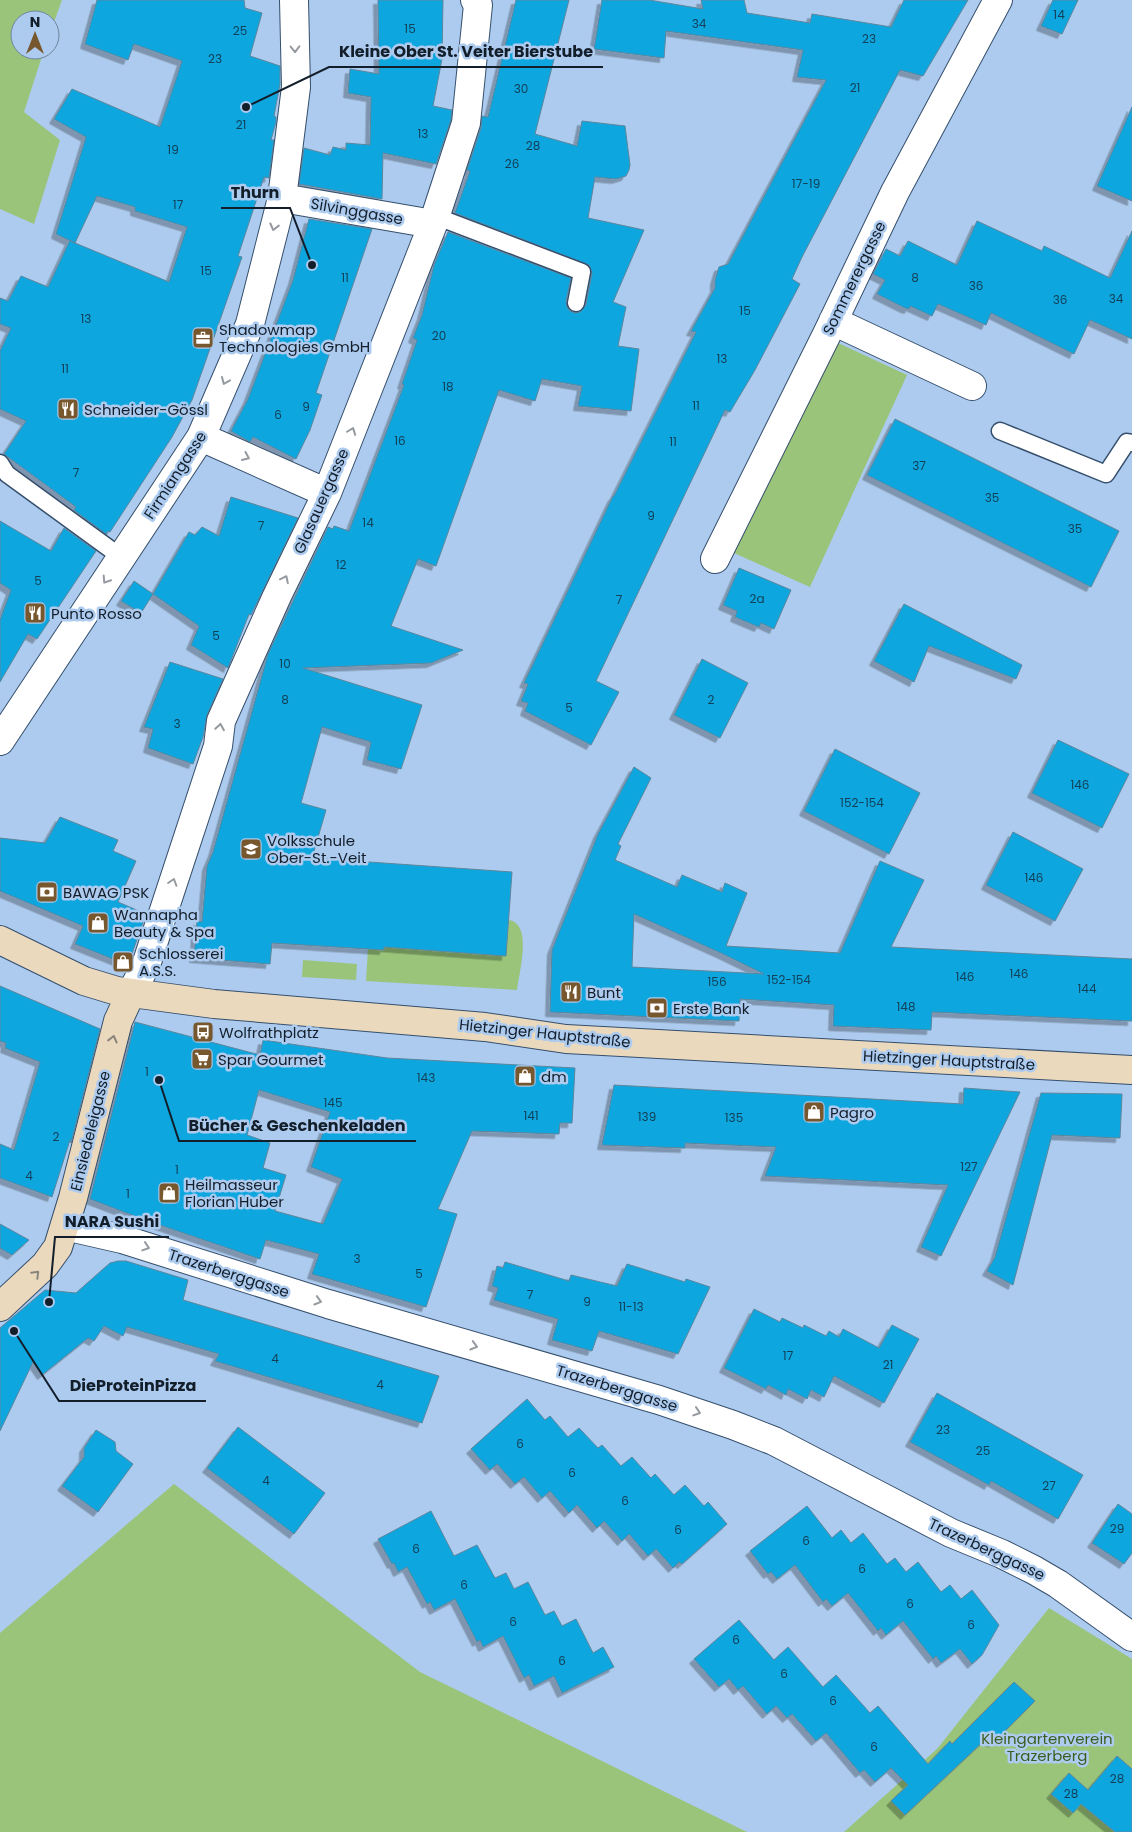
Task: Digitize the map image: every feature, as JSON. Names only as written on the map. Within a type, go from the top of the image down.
[{"type":"main road","name":"Hietzinger Hauptstraße","points":[[0,940],[84,981],[117,991],[214,1004],[485,1027],[566,1039],[1132,1070]]},
{"type":"main road","name":"Einsiedeleigasse","points":[[0,1307],[45,1265],[58,1247],[118,1021],[131,993]]},
{"type":"street","name":"Firmiangasse","points":[[0,741],[201,437],[250,324],[282,198],[296,87],[294,0]]},
{"type":"street","name":"Sommerergasse","points":[[715,559],[895,192],[998,0]]},
{"type":"street","name":"Glasauergasse","points":[[131,993],[146,965],[218,746],[221,721],[277,596],[327,493],[434,220],[466,123],[478,2]]},
{"type":"street","name":"Silvinggasse","points":[[282,198],[434,220]]},
{"type":"street","points":[[833,321],[972,386]]},
{"type":"street","points":[[201,437],[327,493]]},
{"type":"street","name":"Trazerberggasse","points":[[65,1226],[122,1239],[328,1304],[704,1414],[774,1442],[951,1533],[1002,1554],[1034,1570],[1065,1589],[1132,1637]]},
{"type":"lane","points":[[434,220],[582,272],[576,302]]},
{"type":"lane","points":[[1000,431],[1106,474],[1127,442],[1132,443]]},
{"type":"lane","points":[[0,463],[7,474],[121,556]]},
{"type":"green space","points":[[0,0],[62,0],[58,10],[10,10],[10,60],[41,60],[24,112],[60,140],[34,224],[0,209]]},
{"type":"green space","points":[[836,342],[907,375],[810,587],[734,553]]},
{"type":"green space","points":[[509,920],[516,923],[521,930],[523,939],[522,961],[517,990],[366,981],[368,949],[384,949],[385,943],[423,950],[505,956]]},
{"type":"green space","points":[[303,960],[357,964],[356,980],[302,977]]},
{"type":"green space","points":[[174,1484],[420,1672],[747,1832],[0,1832],[0,1633]]},
{"type":"green space","name":"Kleingartenverein Trazerberg","points":[[1049,1608],[1132,1659],[1132,1832],[844,1832],[937,1749]]},
{"type":"building","points":[[97,0],[244,0],[245,8],[262,13],[250,56],[280,66],[280,84],[274,116],[276,117],[276,122],[271,140],[274,140],[269,178],[264,177],[238,256],[242,257],[192,400],[172,437],[110,532],[108,531],[106,534],[74,510],[76,507],[4,454],[26,421],[0,409],[0,351],[11,328],[0,324],[0,298],[8,301],[21,276],[48,287],[70,241],[56,234],[86,137],[54,119],[72,89],[160,127],[182,61],[134,44],[128,60],[85,44]],"holes":[[[97,196],[135,207],[135,211],[187,227],[169,282],[75,243]]]},
{"type":"building","points":[[378,0],[443,0],[442,59],[433,106],[452,110],[451,120],[436,164],[383,153],[382,199],[299,184],[304,148],[330,155],[333,147],[346,150],[346,143],[370,145],[371,97],[348,93],[350,69],[379,74]]},
{"type":"building","points":[[516,0],[569,0],[535,134],[577,146],[582,121],[625,126],[629,170],[626,176],[616,179],[595,177],[588,218],[644,230],[613,302],[626,307],[618,346],[639,349],[631,411],[578,406],[582,386],[542,379],[535,401],[499,390],[436,566],[418,559],[391,626],[463,650],[431,663],[303,668],[422,705],[401,769],[367,760],[371,742],[322,727],[301,803],[326,810],[312,858],[512,872],[506,956],[384,947],[384,950],[272,943],[270,964],[194,958],[197,921],[202,922],[207,866],[213,852],[268,654],[328,527],[333,529],[334,526],[349,531],[404,385],[402,384],[417,340],[413,338],[422,315],[434,265],[448,232],[571,278],[566,301],[567,307],[575,313],[580,312],[586,305],[592,273],[589,265],[455,213],[470,171],[467,170],[481,128],[482,116],[488,117]]},
{"type":"building","points":[[602,0],[649,0],[703,9],[701,0],[744,0],[747,13],[810,23],[812,14],[891,27],[904,0],[968,0],[923,76],[900,70],[802,257],[792,279],[800,284],[755,370],[730,412],[725,410],[596,681],[619,692],[591,745],[525,711],[528,703],[521,701],[528,684],[524,683],[613,496],[696,332],[691,331],[715,288],[719,267],[728,264],[826,80],[797,77],[803,50],[666,31],[664,58],[594,49]]},
{"type":"building","points":[[1053,0],[1078,0],[1062,34],[1041,26]]},
{"type":"building","points":[[1132,107],[1132,201],[1097,186]]},
{"type":"building","points":[[309,219],[372,229],[316,393],[322,395],[310,430],[296,459],[253,437],[250,442],[231,431],[248,399],[293,280]]},
{"type":"building","points":[[977,221],[1042,251],[1044,246],[1110,278],[1132,231],[1132,339],[1090,320],[1074,354],[991,313],[986,325],[938,304],[932,316],[910,306],[909,309],[905,308],[877,294],[885,280],[873,274],[886,249],[900,256],[908,241],[957,265]]},
{"type":"building","points":[[895,419],[1119,531],[1091,587],[867,475]]},
{"type":"building","points":[[231,497],[298,518],[251,615],[249,614],[228,668],[191,645],[199,626],[153,594],[189,532],[195,535],[202,527],[219,536]]},
{"type":"building","points":[[0,521],[51,551],[64,528],[96,551],[37,639],[28,634],[0,682],[0,620],[11,590],[0,583]]},
{"type":"building","points":[[739,568],[791,590],[774,629],[761,623],[759,627],[735,617],[737,611],[723,605]]},
{"type":"building","points":[[134,581],[153,594],[141,613],[121,601]]},
{"type":"building","points":[[904,604],[1022,665],[1016,679],[929,646],[914,682],[874,661]]},
{"type":"building","points":[[702,659],[748,683],[720,738],[674,715]]},
{"type":"building","points":[[170,662],[223,679],[207,715],[203,737],[193,764],[148,748],[153,729],[144,727]]},
{"type":"building","points":[[1058,740],[1129,774],[1102,828],[1032,793]]},
{"type":"building","points":[[835,749],[920,793],[889,854],[804,811]]},
{"type":"building","points":[[634,767],[651,778],[618,844],[621,846],[615,860],[677,887],[682,875],[722,892],[725,883],[747,893],[726,946],[840,953],[880,861],[924,880],[891,947],[1132,959],[1132,1021],[932,1012],[931,1030],[833,1026],[834,1005],[740,999],[739,1021],[550,1012],[552,950],[598,834]],"holes":[[[634,914],[764,974],[632,967]]]},
{"type":"building","points":[[60,817],[118,840],[113,851],[136,861],[118,902],[146,914],[128,965],[75,944],[83,926],[0,891],[0,838],[45,843]]},
{"type":"building","points":[[1013,832],[1083,869],[1055,921],[986,885]]},
{"type":"building","points":[[0,986],[100,1029],[71,1143],[70,1140],[52,1197],[0,1178],[0,1144],[14,1150],[40,1062],[5,1048],[6,1043],[0,1041]]},
{"type":"building","points":[[135,1022],[260,1055],[263,1040],[387,1058],[575,1068],[572,1123],[560,1123],[559,1134],[472,1131],[438,1209],[457,1214],[426,1307],[312,1274],[319,1254],[266,1240],[260,1259],[90,1199]],"holes":[[[259,1090],[330,1112],[311,1167],[342,1179],[323,1224],[275,1211],[286,1175],[263,1168],[270,1143],[247,1135]]]},
{"type":"building","points":[[614,1085],[963,1104],[964,1088],[1020,1092],[941,1256],[921,1247],[948,1185],[765,1176],[776,1147],[685,1143],[685,1148],[602,1145]]},
{"type":"building","points":[[1041,1093],[1122,1094],[1120,1138],[1052,1135],[1013,1285],[987,1271],[995,1257]]},
{"type":"building","points":[[0,1224],[29,1240],[12,1255],[0,1248]]},
{"type":"building","points":[[126,1261],[188,1280],[183,1300],[439,1376],[422,1423],[215,1361],[219,1354],[127,1327],[123,1336],[104,1326],[94,1341],[88,1338],[42,1375],[33,1362],[0,1431],[0,1328],[45,1290],[76,1293],[110,1263]]},
{"type":"building","points":[[505,1262],[569,1281],[571,1275],[617,1286],[627,1264],[685,1282],[686,1279],[710,1287],[678,1354],[599,1331],[592,1351],[552,1340],[558,1319],[494,1300],[498,1288],[492,1286],[497,1266],[503,1268]]},
{"type":"building","points":[[754,1309],[780,1322],[782,1318],[803,1328],[804,1325],[826,1336],[829,1331],[839,1337],[843,1329],[879,1348],[892,1325],[919,1339],[884,1403],[834,1376],[824,1397],[811,1390],[807,1399],[788,1389],[786,1395],[768,1385],[766,1389],[724,1368]]},
{"type":"building","points":[[937,1393],[1083,1475],[1058,1519],[991,1481],[989,1485],[910,1442]]},
{"type":"building","points":[[527,1399],[545,1420],[550,1416],[568,1437],[579,1428],[598,1448],[602,1445],[621,1466],[632,1457],[651,1478],[655,1474],[674,1495],[685,1485],[704,1506],[708,1502],[727,1524],[682,1564],[679,1562],[673,1568],[656,1549],[648,1556],[629,1534],[622,1541],[604,1521],[597,1528],[577,1505],[569,1513],[550,1491],[542,1498],[524,1477],[515,1484],[497,1464],[490,1470],[471,1449]]},
{"type":"building","points":[[238,1427],[325,1493],[294,1534],[207,1468]]},
{"type":"building","points":[[96,1430],[115,1442],[116,1451],[133,1464],[98,1512],[62,1486],[84,1457],[84,1448]]},
{"type":"building","points":[[1118,1504],[1132,1514],[1132,1553],[1124,1564],[1092,1543]]},
{"type":"building","points":[[807,1506],[832,1538],[841,1530],[851,1543],[863,1533],[887,1564],[895,1558],[906,1572],[918,1562],[941,1592],[950,1585],[961,1599],[972,1590],[999,1625],[982,1655],[972,1664],[960,1649],[941,1663],[936,1656],[933,1659],[903,1621],[886,1635],[881,1628],[878,1631],[848,1593],[832,1606],[826,1599],[823,1602],[795,1565],[777,1579],[771,1572],[768,1574],[750,1551]]},
{"type":"building","points":[[431,1511],[454,1556],[477,1545],[495,1578],[506,1573],[514,1589],[528,1582],[545,1615],[554,1611],[562,1626],[576,1619],[593,1653],[603,1647],[614,1667],[562,1693],[554,1676],[534,1686],[529,1675],[524,1678],[503,1636],[483,1647],[480,1640],[477,1642],[455,1599],[434,1610],[430,1602],[427,1604],[407,1567],[398,1572],[378,1539]]},
{"type":"building","points":[[739,1620],[774,1660],[788,1647],[823,1687],[836,1675],[870,1713],[878,1706],[928,1764],[950,1741],[952,1744],[1014,1682],[1035,1701],[993,1743],[987,1738],[905,1815],[891,1801],[908,1785],[891,1768],[875,1782],[864,1770],[860,1773],[826,1733],[816,1741],[792,1714],[787,1718],[776,1706],[767,1714],[743,1686],[738,1690],[729,1679],[719,1687],[694,1659]]},
{"type":"building","points":[[1117,1756],[1132,1769],[1132,1832],[1115,1832],[1081,1804],[1073,1813],[1051,1794],[1069,1773],[1088,1790]]},
{"type":"place","name":"Kleine Ober St. Veiter Bierstube","points":[[246,107]]},
{"type":"place","name":"Thurn","points":[[312,265]]},
{"type":"place","name":"Shadowmap Technologies GmbH","points":[[203,338]]},
{"type":"place","name":"Schneider-Gössl","points":[[68,409]]},
{"type":"place","name":"Punto Rosso","points":[[35,613]]},
{"type":"place","name":"Volksschule Ober-St.-Veit","points":[[251,849]]},
{"type":"place","name":"BAWAG PSK","points":[[47,892]]},
{"type":"place","name":"Wannapha Beauty & Spa","points":[[98,923]]},
{"type":"place","name":"Schlosserei A.S.S.","points":[[123,962]]},
{"type":"place","name":"Bunt","points":[[571,992]]},
{"type":"place","name":"Erste Bank","points":[[657,1008]]},
{"type":"place","name":"Wolfrathplatz","points":[[203,1032]]},
{"type":"place","name":"Spar Gourmet","points":[[202,1059]]},
{"type":"place","name":"dm","points":[[525,1076]]},
{"type":"place","name":"Bücher & Geschenkeladen","points":[[159,1080]]},
{"type":"place","name":"Pagro","points":[[814,1112]]},
{"type":"place","name":"Heilmasseur Florian Huber","points":[[169,1193]]},
{"type":"place","name":"NARA Sushi","points":[[49,1302]]},
{"type":"place","name":"DieProteinPizza","points":[[14,1331]]}]
